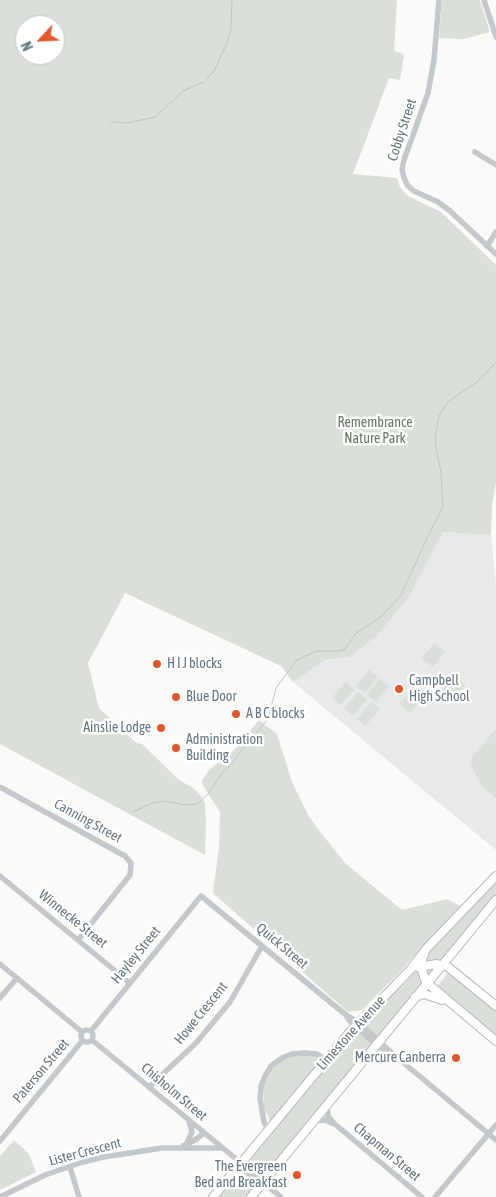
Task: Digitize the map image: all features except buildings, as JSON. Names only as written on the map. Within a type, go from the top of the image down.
[{"type":"main road","name":"Limestone Avenue","points":[[213,1197],[357,1024],[411,969],[427,948],[496,876]]},
{"type":"main road","name":"Limestone Avenue","points":[[251,1197],[426,982],[496,900]]},
{"type":"main road","points":[[427,948],[422,959],[426,982],[496,1041]]},
{"type":"main road","points":[[452,951],[452,962],[456,972]]},
{"type":"main road","points":[[411,969],[432,964],[448,967],[496,1006]]},
{"type":"main road","points":[[414,998],[424,994],[449,1002]]},
{"type":"street","name":"Cobby Street","points":[[439,0],[434,60],[428,93],[404,160],[402,169],[404,178],[408,186],[414,191],[438,202],[450,211],[496,254]]},
{"type":"street","points":[[484,0],[496,37]]},
{"type":"street","points":[[475,152],[496,166]]},
{"type":"street","points":[[488,246],[496,232]]},
{"type":"street","name":"Canning Street","points":[[0,787],[125,856],[131,863],[130,875],[78,940]]},
{"type":"street","name":"Winnecke Street","points":[[0,876],[130,982]]},
{"type":"street","name":"Quick Street","points":[[202,896],[496,1140]]},
{"type":"street","name":"Hayley Street","points":[[91,1031],[202,896]]},
{"type":"street","points":[[485,913],[496,910]]},
{"type":"street","name":"Howe Crescent","points":[[149,1087],[196,1043],[230,1002],[262,946]]},
{"type":"street","points":[[0,964],[82,1032],[83,1040],[86,1042],[92,1040],[93,1034],[91,1031],[85,1030],[82,1032]]},
{"type":"street","points":[[0,998],[17,978]]},
{"type":"street","name":"Paterson Street","points":[[0,1140],[83,1040]]},
{"type":"street","name":"Chisholm Street","points":[[92,1040],[222,1148],[241,1163],[246,1164],[281,1197]]},
{"type":"street","points":[[268,1130],[264,1122],[260,1098],[261,1086],[271,1066],[292,1054],[316,1054],[326,1060]]},
{"type":"street","name":"Chapman Street","points":[[327,1104],[328,1116],[336,1125],[422,1197]]},
{"type":"street","points":[[184,1146],[192,1132],[188,1120]]},
{"type":"street","name":"Chapman Street","points":[[312,1123],[324,1120],[336,1125]]},
{"type":"street","points":[[436,1197],[496,1125]]},
{"type":"street","name":"Lister Crescent","points":[[184,1146],[204,1133]]},
{"type":"street","name":"Lister Crescent","points":[[0,1197],[45,1175],[104,1157],[184,1146],[222,1148]]},
{"type":"street","points":[[70,1168],[79,1197]]},
{"type":"shaded area","name":"Campbell High School","points":[[443,532],[491,535],[496,587],[496,850],[293,682],[325,660],[350,657],[409,597]]},
{"type":"green space","name":"Remembrance Nature Park","points":[[0,0],[397,0],[394,51],[404,54],[400,80],[389,78],[353,174],[397,178],[400,187],[406,195],[441,212],[496,265],[496,482],[492,505],[491,535],[443,532],[409,597],[378,634],[350,657],[325,660],[293,682],[281,666],[125,593],[88,663],[99,708],[135,742],[142,744],[179,780],[193,788],[201,796],[205,803],[205,855],[0,744]]},
{"type":"green space","points":[[442,0],[480,0],[490,32],[463,39],[439,38]]},
{"type":"green space","points":[[434,643],[445,652],[433,667],[422,658]]},
{"type":"green space","points":[[369,670],[378,677],[365,693],[356,686]]},
{"type":"green space","points":[[450,672],[465,685],[449,705],[434,692]]},
{"type":"green space","points":[[380,679],[389,686],[376,702],[367,695]]},
{"type":"green space","points":[[346,682],[354,690],[341,705],[332,698]]},
{"type":"green space","points":[[414,687],[416,689],[412,694],[420,701],[410,713],[400,704]]},
{"type":"green space","points":[[358,692],[367,699],[353,716],[344,709]]},
{"type":"green space","points":[[371,702],[380,709],[365,726],[357,719]]},
{"type":"green space","points":[[259,720],[277,734],[292,782],[308,815],[346,864],[402,910],[447,899],[460,906],[400,972],[362,1010],[348,1012],[213,893],[219,847],[220,812],[201,782],[209,770],[235,749]]},
{"type":"green space","points":[[496,729],[496,798],[480,784],[471,764],[472,757]]},
{"type":"green space","points":[[496,874],[496,896],[246,1197],[216,1197],[347,1038],[407,981],[426,958],[432,947]]},
{"type":"green space","points":[[451,969],[496,1007],[496,1037],[436,988]]},
{"type":"green space","points":[[294,1056],[316,1056],[323,1059],[270,1121],[264,1108],[263,1087],[272,1067]]},
{"type":"green space","points":[[14,1140],[29,1154],[36,1172],[0,1190],[0,1156]]},
{"type":"waterway","points":[[207,79],[214,71],[227,43],[231,29],[232,0]]},
{"type":"waterway","points":[[111,122],[128,123],[155,117],[183,91],[204,82]]},
{"type":"waterway","points":[[135,811],[152,803],[165,801],[186,805],[197,804],[209,793],[223,772],[231,765],[268,719],[276,688],[297,660],[316,651],[338,651],[345,649],[356,633],[382,616],[401,595],[443,507],[441,472],[435,438],[439,416],[448,402],[478,381],[496,362]]},
{"type":"place","name":"H I J blocks","points":[[157,664]]},
{"type":"place","name":"Campbell High School","points":[[399,689]]},
{"type":"place","name":"Blue Door","points":[[176,697]]},
{"type":"place","name":"A B C blocks","points":[[236,714]]},
{"type":"place","name":"Ainslie Lodge","points":[[161,728]]},
{"type":"place","name":"Administration Building","points":[[176,748]]},
{"type":"place","name":"Mercure Canberra","points":[[456,1058]]},
{"type":"place","name":"The Evergreen Bed and Breakfast","points":[[297,1175]]}]
